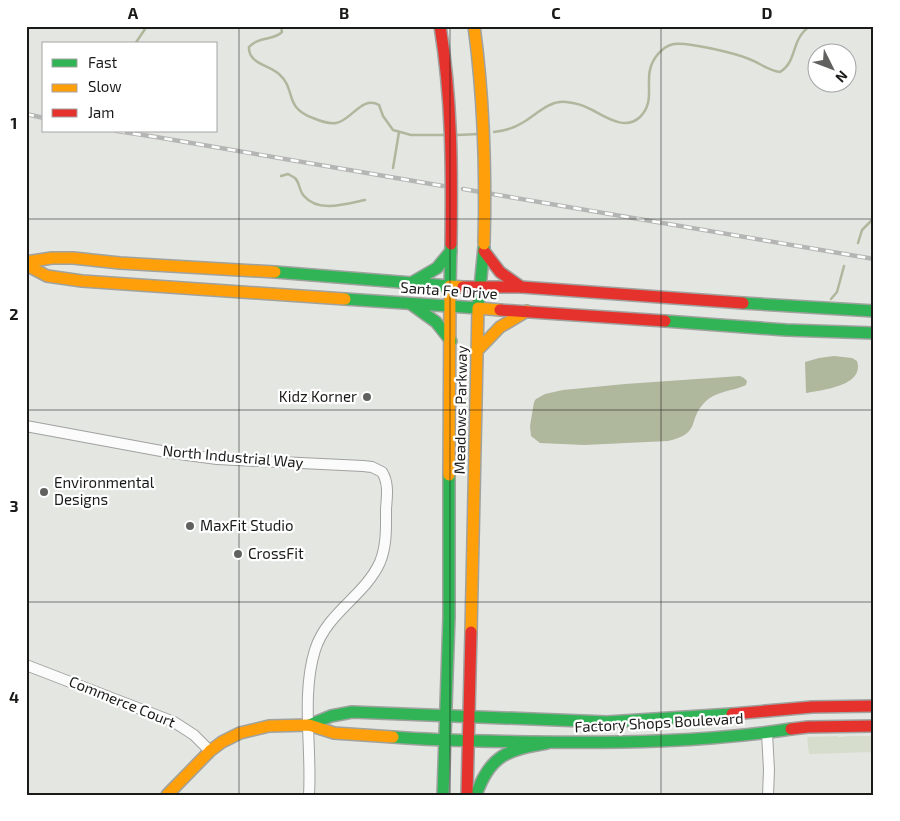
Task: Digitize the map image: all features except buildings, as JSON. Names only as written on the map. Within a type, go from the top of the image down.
[{"type":"main road","name":"Meadows Parkway","points":[[440,26],[449,91],[452,140],[449,599],[443,795]]},
{"type":"main road","name":"Meadows Parkway","points":[[467,795],[476,352],[479,287],[484,248],[486,156],[481,77],[474,26]]},
{"type":"main road","points":[[412,282],[437,268],[451,248]]},
{"type":"main road","points":[[484,248],[498,272],[521,287]]},
{"type":"main road","name":"Santa Fe Drive","points":[[26,264],[52,258],[73,258],[212,270],[324,275],[450,286],[521,287],[702,301],[874,311]]},
{"type":"main road","name":"Santa Fe Drive","points":[[26,264],[47,276],[82,281],[777,329],[874,332]]},
{"type":"main road","points":[[411,304],[436,322],[451,341]]},
{"type":"main road","points":[[476,352],[500,327],[527,311]]},
{"type":"main road","name":"Factory Shops Boulevard","points":[[309,725],[331,716],[352,712],[607,722],[659,720],[812,707],[874,706]]},
{"type":"main road","points":[[167,795],[210,750],[230,737],[250,730],[281,725],[309,725]]},
{"type":"main road","name":"Factory Shops Boulevard","points":[[309,725],[334,733],[446,740],[621,744],[767,733],[808,727],[874,726]]},
{"type":"main road","points":[[476,795],[487,771],[499,757],[510,750],[520,747],[548,743]]},
{"type":"street","name":"North Industrial Way","points":[[26,426],[172,453],[217,458],[363,466],[372,467],[382,472],[386,485],[386,526],[382,556],[370,578],[332,619],[319,640],[312,659],[309,725]]},
{"type":"street","name":"Commerce Court","points":[[26,665],[174,722],[194,735],[210,750]]},
{"type":"street","points":[[309,725],[309,795]]},
{"type":"street","points":[[767,733],[770,770],[768,795]]},
{"type":"shaded area","points":[[834,356],[852,358],[857,361],[858,369],[855,376],[840,385],[806,393],[805,362]]},
{"type":"shaded area","points":[[740,376],[747,381],[746,385],[720,393],[706,401],[700,408],[690,430],[679,438],[668,441],[584,445],[540,443],[531,436],[530,426],[534,402],[545,394],[563,390],[625,384]]},
{"type":"shaded area","points":[[874,736],[874,752],[809,754],[807,737]]},
{"type":"waterway","points":[[136,42],[147,26]]},
{"type":"waterway","points":[[281,26],[282,32],[274,37],[257,41],[249,47],[250,53],[260,64],[279,74],[288,86],[294,103],[304,114],[321,121],[336,123],[347,118],[367,103],[373,103],[379,105],[383,116],[393,130],[411,135],[446,135]]},
{"type":"waterway","points":[[494,132],[516,126],[548,106],[560,102],[580,105],[621,123],[634,121],[640,117],[648,102],[650,70],[653,62],[658,54],[667,46],[681,44],[711,48],[742,57],[780,72],[789,62],[799,38],[810,26]]},
{"type":"waterway","points":[[393,168],[399,132]]},
{"type":"waterway","points":[[457,135],[479,134]]},
{"type":"waterway","points":[[281,176],[288,174],[295,178],[304,196],[317,204],[333,206],[365,200]]},
{"type":"waterway","points":[[858,243],[862,230],[874,218]]},
{"type":"waterway","points":[[831,299],[837,292],[844,266]]},
{"type":"railway","points":[[26,114],[42,118]]},
{"type":"railway","points":[[124,132],[443,186]]},
{"type":"railway","points":[[463,189],[874,259]]},
{"type":"traffic: fast","points":[[275,272],[450,286],[451,244]]},
{"type":"traffic: fast","points":[[345,299],[478,308],[484,247]]},
{"type":"traffic: fast","points":[[413,282],[437,268],[451,251]]},
{"type":"traffic: fast","points":[[743,303],[874,311]]},
{"type":"traffic: fast","points":[[411,304],[436,322],[451,341]]},
{"type":"traffic: fast","points":[[665,321],[786,330],[874,333]]},
{"type":"traffic: fast","points":[[443,795],[449,617],[449,475]]},
{"type":"traffic: fast","points":[[309,725],[331,716],[352,712],[607,722],[732,714]]},
{"type":"traffic: fast","points":[[393,737],[481,741],[631,742],[727,737],[791,729]]},
{"type":"traffic: fast","points":[[476,795],[487,771],[502,757],[521,748],[547,743]]},
{"type":"traffic: slow","points":[[474,26],[483,135],[485,189],[484,244]]},
{"type":"traffic: slow","points":[[26,262],[52,258],[73,258],[120,263],[275,272]]},
{"type":"traffic: slow","points":[[26,265],[47,276],[82,281],[345,299]]},
{"type":"traffic: slow","points":[[449,475],[450,286],[463,287]]},
{"type":"traffic: slow","points":[[471,632],[478,308],[500,310]]},
{"type":"traffic: slow","points":[[476,352],[500,327],[527,311]]},
{"type":"traffic: slow","points":[[167,795],[210,751],[222,742],[240,733],[269,726],[309,725],[334,733],[393,737]]},
{"type":"traffic: jam","points":[[440,26],[449,107],[451,244]]},
{"type":"traffic: jam","points":[[484,251],[500,272],[521,287]]},
{"type":"traffic: jam","points":[[463,287],[521,287],[743,303]]},
{"type":"traffic: jam","points":[[500,310],[665,321]]},
{"type":"traffic: jam","points":[[467,795],[471,632]]},
{"type":"traffic: jam","points":[[732,714],[812,707],[874,706]]},
{"type":"traffic: jam","points":[[791,729],[874,726]]},
{"type":"place","name":"Kidz Korner","points":[[367,397]]},
{"type":"place","name":"Environmental Designs","points":[[44,492]]},
{"type":"place","name":"MaxFit Studio","points":[[190,526]]},
{"type":"place","name":"CrossFit","points":[[238,554]]}]
